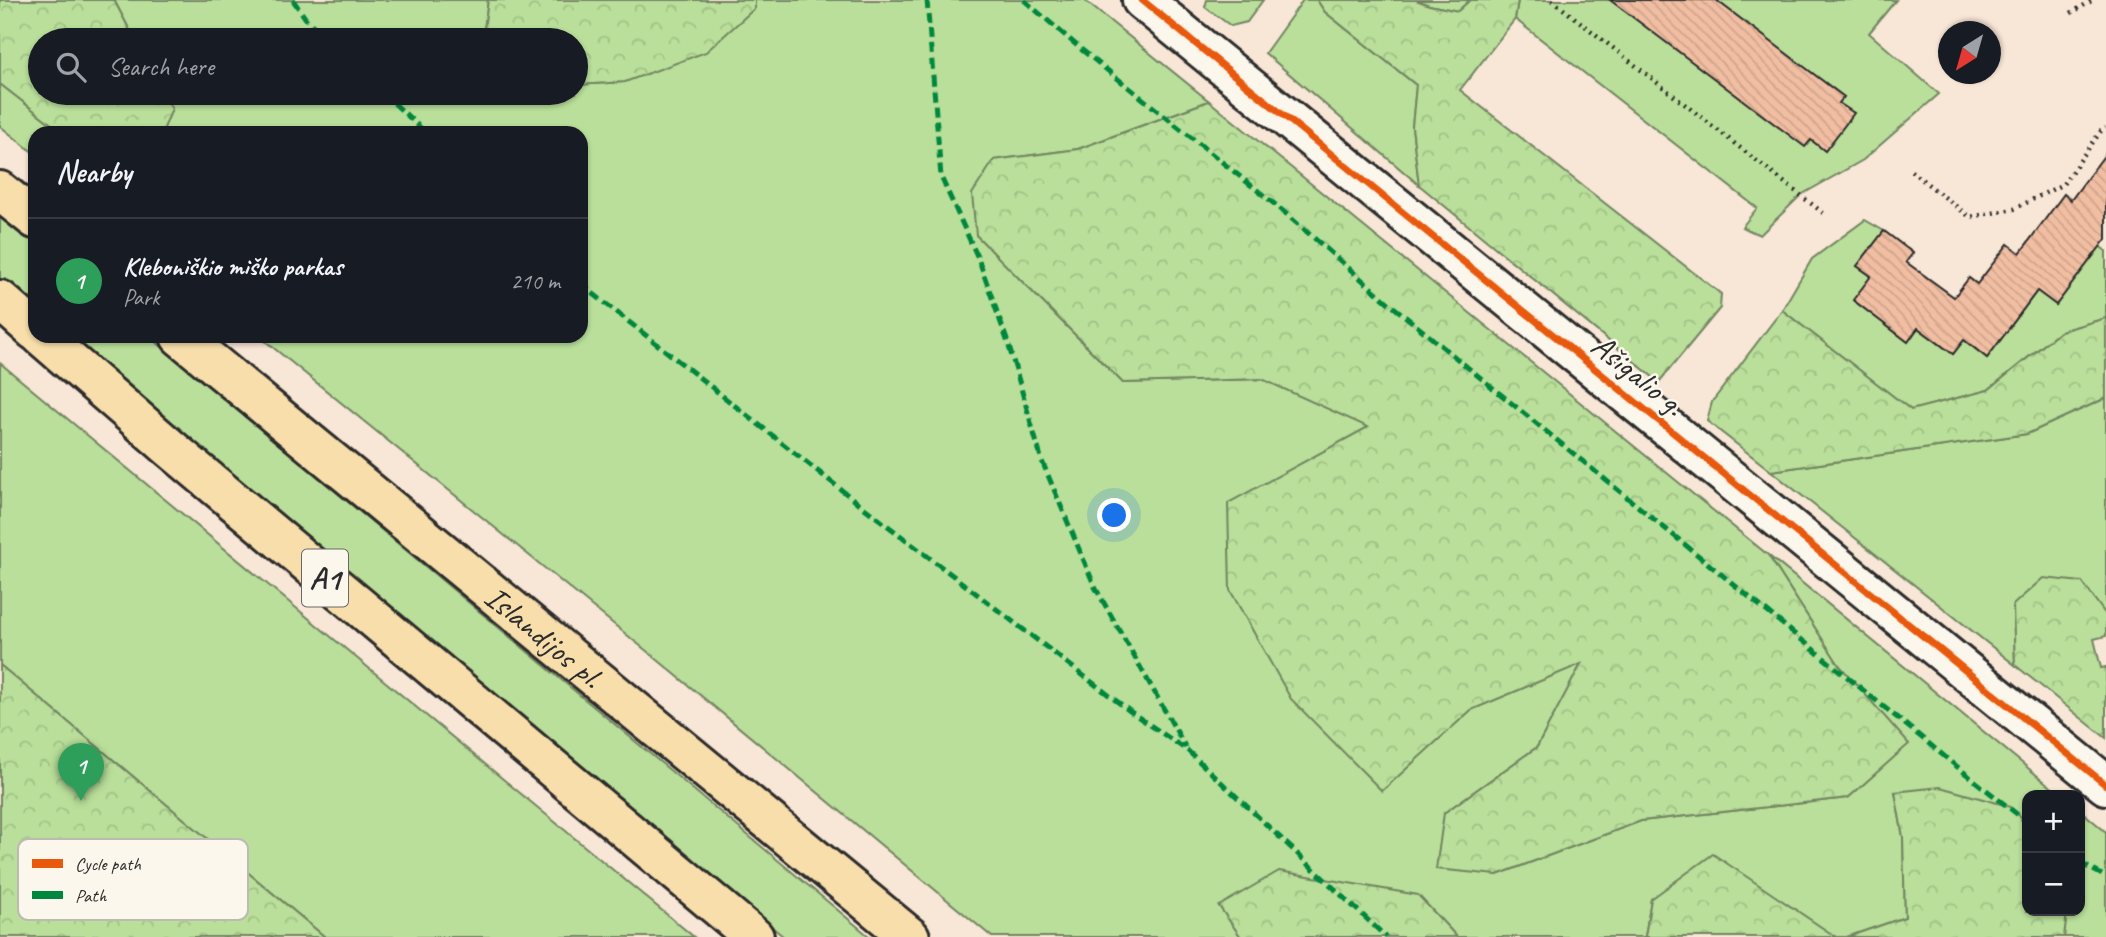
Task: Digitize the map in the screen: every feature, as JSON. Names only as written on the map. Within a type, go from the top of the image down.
[{"type":"highway","points":[[0,191],[28,213]]},
{"type":"highway","name":"A1","points":[[49,343],[169,447],[754,937]]},
{"type":"highway","name":"Islandijos pl.","points":[[189,343],[910,937]]},
{"type":"street","name":"Ašigalio g.","points":[[1142,0],[2106,785]]},
{"type":"path","points":[[1552,0],[1827,216]]},
{"type":"path","points":[[2071,13],[2093,0]]},
{"type":"path","points":[[1911,171],[1970,217],[2014,209],[2063,184],[2101,131],[2106,128]]},
{"type":"green space","points":[[0,0],[114,0],[129,28],[28,28],[28,105],[170,105],[172,109],[165,126],[54,126],[0,84]]},
{"type":"green space","points":[[114,0],[488,0],[484,28],[129,28]]},
{"type":"green space","points":[[488,0],[755,0],[755,8],[706,52],[625,82],[588,84],[588,28],[484,28]]},
{"type":"green space","points":[[755,0],[1084,0],[1209,101],[1078,149],[994,160],[976,235],[1123,383],[1262,379],[1369,427],[1382,790],[1471,710],[1582,663],[1537,747],[1444,813],[1497,875],[1641,821],[1848,798],[1908,744],[1839,665],[1768,555],[2055,790],[2022,790],[2022,818],[2008,806],[1895,792],[1903,837],[1905,917],[1847,937],[1651,899],[1645,937],[1457,937],[1418,895],[1219,906],[1241,937],[992,937],[659,661],[268,343],[588,343],[588,126],[165,126],[171,109],[169,105],[588,105],[588,84],[625,82],[755,8]]},
{"type":"green space","points":[[1207,0],[1263,0],[1247,22],[1231,26],[1205,7]]},
{"type":"green space","points":[[1303,0],[1317,0],[1325,12],[1416,85],[1412,127],[1419,185],[1265,53]]},
{"type":"green space","points":[[1317,0],[1416,0],[1458,11],[1470,0],[1518,0],[1515,19],[1460,90],[1721,294],[1720,308],[1659,382],[1419,185],[1412,127],[1416,85],[1325,12]]},
{"type":"green space","points":[[1416,0],[1470,0],[1458,11]]},
{"type":"green space","points":[[1518,0],[1896,0],[1869,33],[1939,94],[1863,160],[1801,195],[1760,235],[1742,227],[1757,208],[1515,19]]},
{"type":"green space","points":[[0,84],[54,126],[28,126],[28,148],[0,126]]},
{"type":"green space","points":[[1209,101],[1768,555],[1839,665],[1909,744],[1848,798],[1641,821],[1497,875],[1436,869],[1444,813],[1537,747],[1581,664],[1471,710],[1382,791],[1291,699],[1230,590],[1228,503],[1368,427],[1262,379],[1123,383],[976,235],[972,194],[994,160],[1078,149]]},
{"type":"green space","points":[[0,212],[28,235],[28,307],[0,284]]},
{"type":"green space","points":[[1865,220],[1884,231],[1857,266],[1871,276],[1854,301],[1907,341],[1918,328],[1953,354],[1964,340],[1987,358],[2037,291],[2091,240],[2106,251],[2106,318],[2061,331],[1988,390],[1911,410],[1782,310],[1812,259]]},
{"type":"green space","points":[[1782,310],[1911,410],[1988,390],[2061,331],[2106,318],[2106,398],[2027,434],[1771,471],[1707,421],[1712,402]]},
{"type":"green space","points":[[71,343],[157,343],[870,937],[784,937]]},
{"type":"green space","points":[[0,363],[694,937],[325,937],[248,873],[248,839],[208,839],[0,665]]},
{"type":"green space","points":[[2106,398],[2106,615],[2082,583],[2013,605],[2015,665],[1771,471],[2027,434]]},
{"type":"green space","points":[[2043,578],[2082,582],[2106,615],[2106,636],[2094,639],[2101,668],[2106,667],[2106,738],[2015,665],[2013,605]]},
{"type":"green space","points":[[0,665],[208,839],[18,839],[18,920],[248,920],[248,873],[325,937],[0,937]]},
{"type":"green space","points":[[1940,787],[2008,806],[2022,818],[2022,916],[2066,916],[2064,937],[1847,937],[1905,917],[1903,837],[1895,792]]},
{"type":"green space","points":[[2085,814],[2106,832],[2106,937],[2064,937],[2066,916],[2085,916]]},
{"type":"green space","points":[[1713,854],[1836,937],[1645,937],[1651,899]]},
{"type":"green space","points":[[1279,871],[1418,895],[1457,937],[1241,937],[1219,906]]},
{"type":"building","points":[[1610,0],[1716,0],[1844,97],[1839,103],[1854,113],[1825,151],[1811,140],[1805,147]]},
{"type":"building","points":[[2106,153],[2106,239],[2056,305],[2037,291],[1987,358],[1964,340],[1953,354],[1918,328],[1908,342],[1853,300],[1871,276],[1857,266],[1884,231],[1913,253],[1906,262],[1954,297],[1969,278],[1977,284],[2008,244],[2020,253],[2064,194],[2071,200]]},
{"type":"marked path","points":[[293,0],[315,28]]},
{"type":"marked path","points":[[927,0],[941,177],[978,258],[1008,343],[1042,461],[1095,587],[1186,748]]},
{"type":"marked path","points":[[1024,0],[1082,50],[1277,206],[1390,304],[2022,818]]},
{"type":"marked path","points":[[396,105],[418,126]]},
{"type":"marked path","points":[[588,290],[858,503],[1131,712],[1188,751],[1386,937]]},
{"type":"marked path","points":[[2085,866],[2106,877]]},
{"type":"cycle path","points":[[1142,0],[2106,785]]},
{"type":"place","name":"Kleboniškio miško parkas","points":[[81,801]]}]
